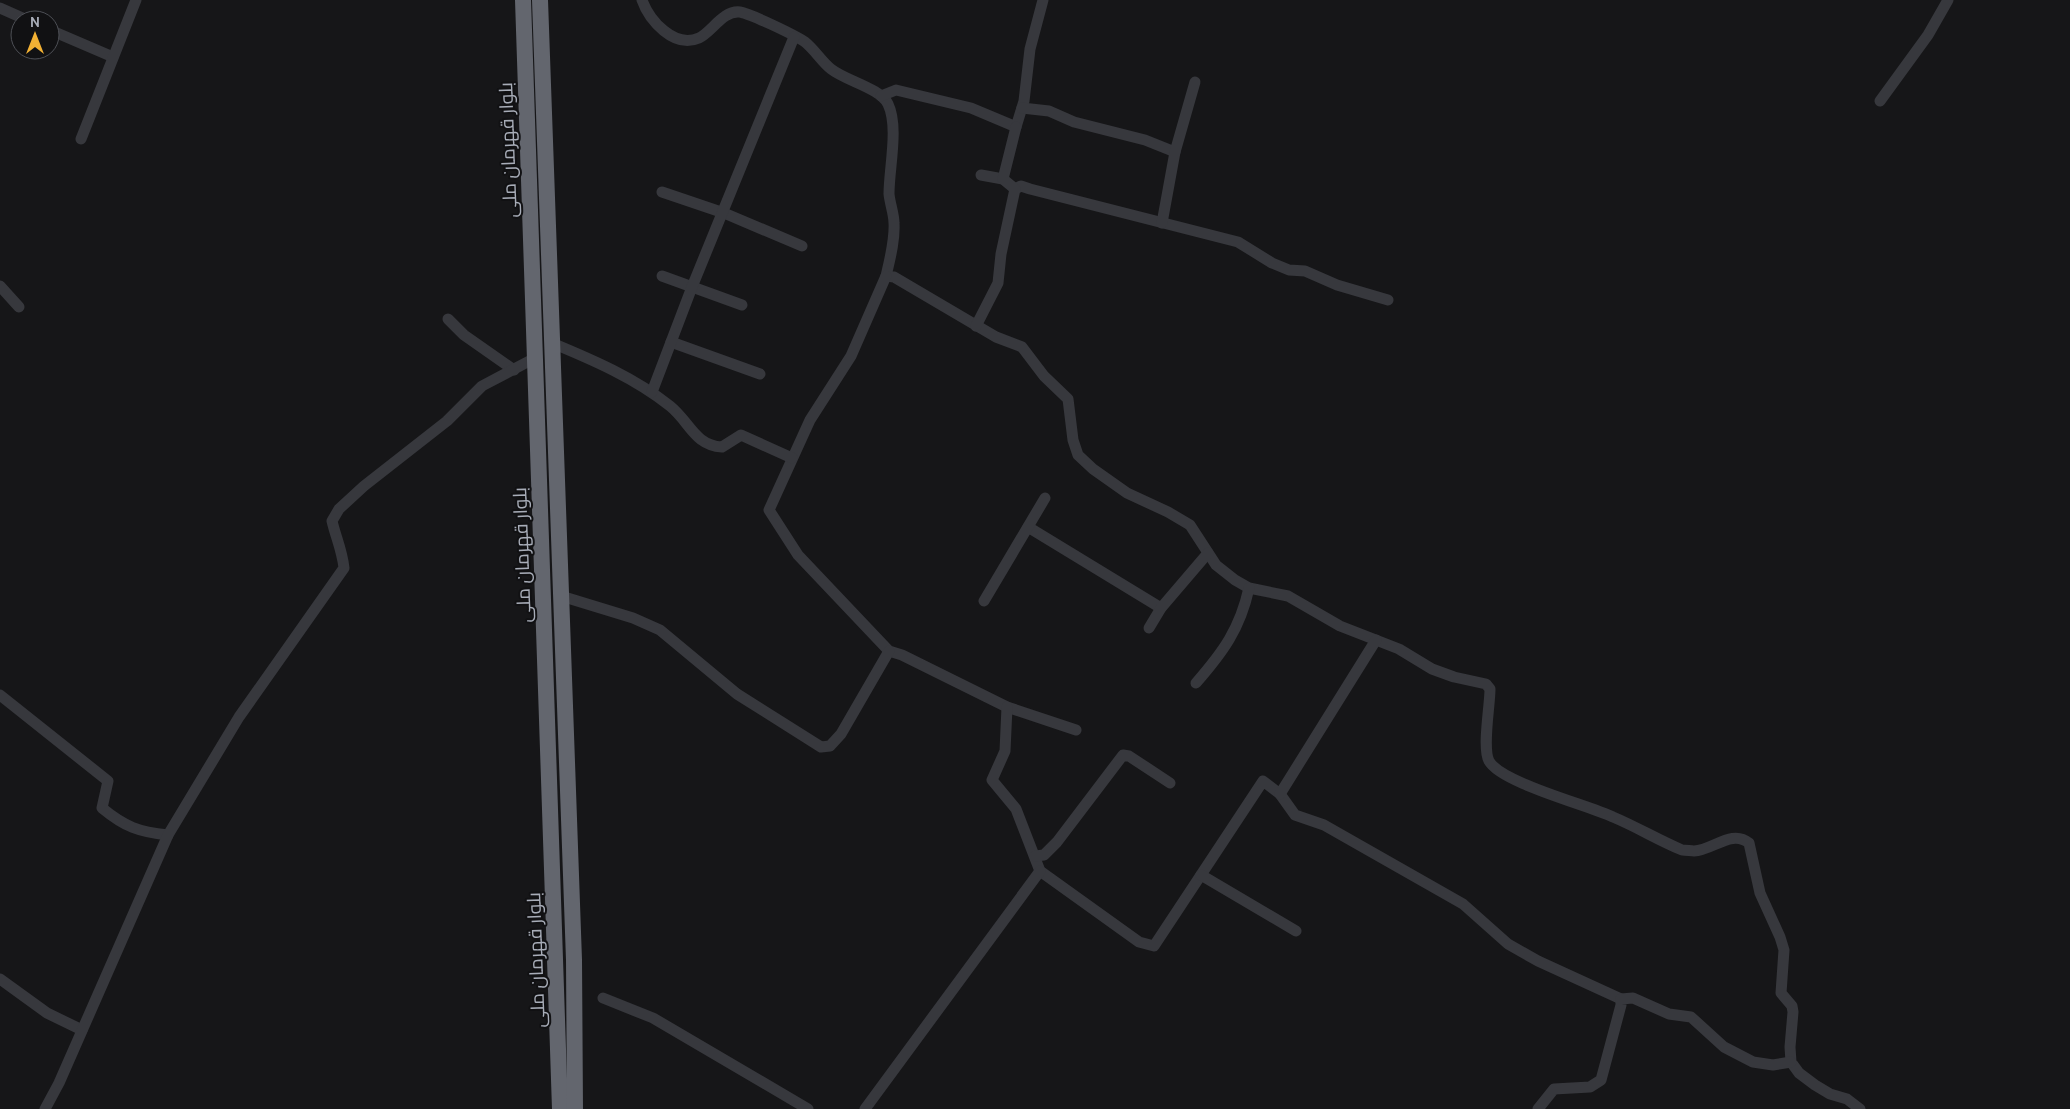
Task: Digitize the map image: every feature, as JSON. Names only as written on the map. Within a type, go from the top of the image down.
[{"type":"highway","name":"بلوار قهرمان ملی","points":[[523,0],[560,1109]]},
{"type":"highway","name":"بلوار قهرمان ملی","points":[[540,0],[574,960],[575,1109]]},
{"type":"street","points":[[81,139],[136,0]]},
{"type":"street","points":[[642,0],[660,29],[680,39],[698,38],[726,16],[737,12],[748,14],[804,42],[831,69],[881,96],[887,102],[893,117],[889,180],[890,198],[895,222],[886,276],[851,356],[810,420],[769,510],[798,555],[888,651],[902,655],[1007,707],[1076,730]]},
{"type":"street","points":[[1003,179],[1022,108],[1030,49],[1043,0]]},
{"type":"street","points":[[1880,101],[1928,35],[1948,0]]},
{"type":"street","points":[[60,34],[114,57]]},
{"type":"street","points":[[652,392],[692,287],[724,213],[794,37]]},
{"type":"street","points":[[1162,223],[1175,152],[1195,82]]},
{"type":"street","points":[[881,96],[896,90],[971,108],[1016,127]]},
{"type":"street","points":[[1022,108],[1049,111],[1074,122],[1145,140],[1175,152]]},
{"type":"street","points":[[981,175],[1003,179],[1015,189]]},
{"type":"street","points":[[976,326],[998,283],[1001,254],[1015,189],[1020,186],[1238,242],[1281,266],[1310,273],[1337,285],[1388,300]]},
{"type":"street","points":[[662,192],[724,213],[802,246]]},
{"type":"street","points":[[662,276],[742,305]]},
{"type":"street","points":[[886,276],[894,277],[996,337],[1022,347],[1044,376],[1068,399],[1073,440],[1078,454],[1093,469],[1127,493],[1168,512],[1190,526],[1216,565],[1235,580],[1249,588],[1288,596],[1340,626],[1399,650],[1432,669],[1454,678],[1486,684],[1490,689],[1487,750],[1489,761],[1496,770],[1516,780],[1613,817],[1682,850],[1694,851],[1705,849],[1734,838],[1749,843],[1760,893],[1784,950],[1781,993],[1792,1006],[1793,1012],[1790,1047],[1791,1062],[1799,1073],[1815,1085],[1830,1094],[1847,1099],[1860,1109]]},
{"type":"street","points":[[0,286],[19,307]]},
{"type":"street","points":[[448,319],[464,335],[514,370]]},
{"type":"street","points":[[671,342],[760,374]]},
{"type":"street","points":[[552,343],[594,360],[652,392],[678,412],[702,442],[722,448],[741,435],[792,458]]},
{"type":"street","points":[[44,1109],[82,1030],[168,835],[239,717],[344,568],[340,543],[336,538],[332,521],[339,509],[364,486],[447,421],[482,386],[535,358]]},
{"type":"street","points":[[984,600],[1045,498]]},
{"type":"street","points":[[1028,527],[1161,608]]},
{"type":"street","points":[[1148,628],[1161,608],[1208,553]]},
{"type":"street","points":[[1196,683],[1220,656],[1244,614],[1249,588]]},
{"type":"street","points":[[561,596],[633,618],[660,630],[737,694],[822,747],[830,746],[841,734],[888,651]]},
{"type":"street","points":[[1280,794],[1376,640]]},
{"type":"street","points":[[0,695],[108,781],[102,808],[118,822],[142,832],[168,835]]},
{"type":"street","points":[[1007,707],[1005,751],[992,780],[1016,810],[1026,840],[1035,856],[1040,871],[1139,942],[1154,946],[1263,780],[1280,794],[1296,815],[1324,825],[1463,904],[1508,944],[1538,961],[1621,1000],[1633,998],[1669,1014],[1691,1017],[1724,1047],[1753,1062],[1773,1065],[1791,1062]]},
{"type":"street","points":[[1035,856],[1044,855],[1056,842],[1123,755],[1129,756],[1170,783]]},
{"type":"street","points":[[866,1109],[1040,871]]},
{"type":"street","points":[[1201,875],[1296,931]]},
{"type":"street","points":[[0,979],[48,1013],[82,1030]]},
{"type":"street","points":[[603,998],[653,1018],[808,1109]]},
{"type":"street","points":[[1538,1109],[1554,1088],[1590,1087],[1601,1080],[1621,1000]]}]
